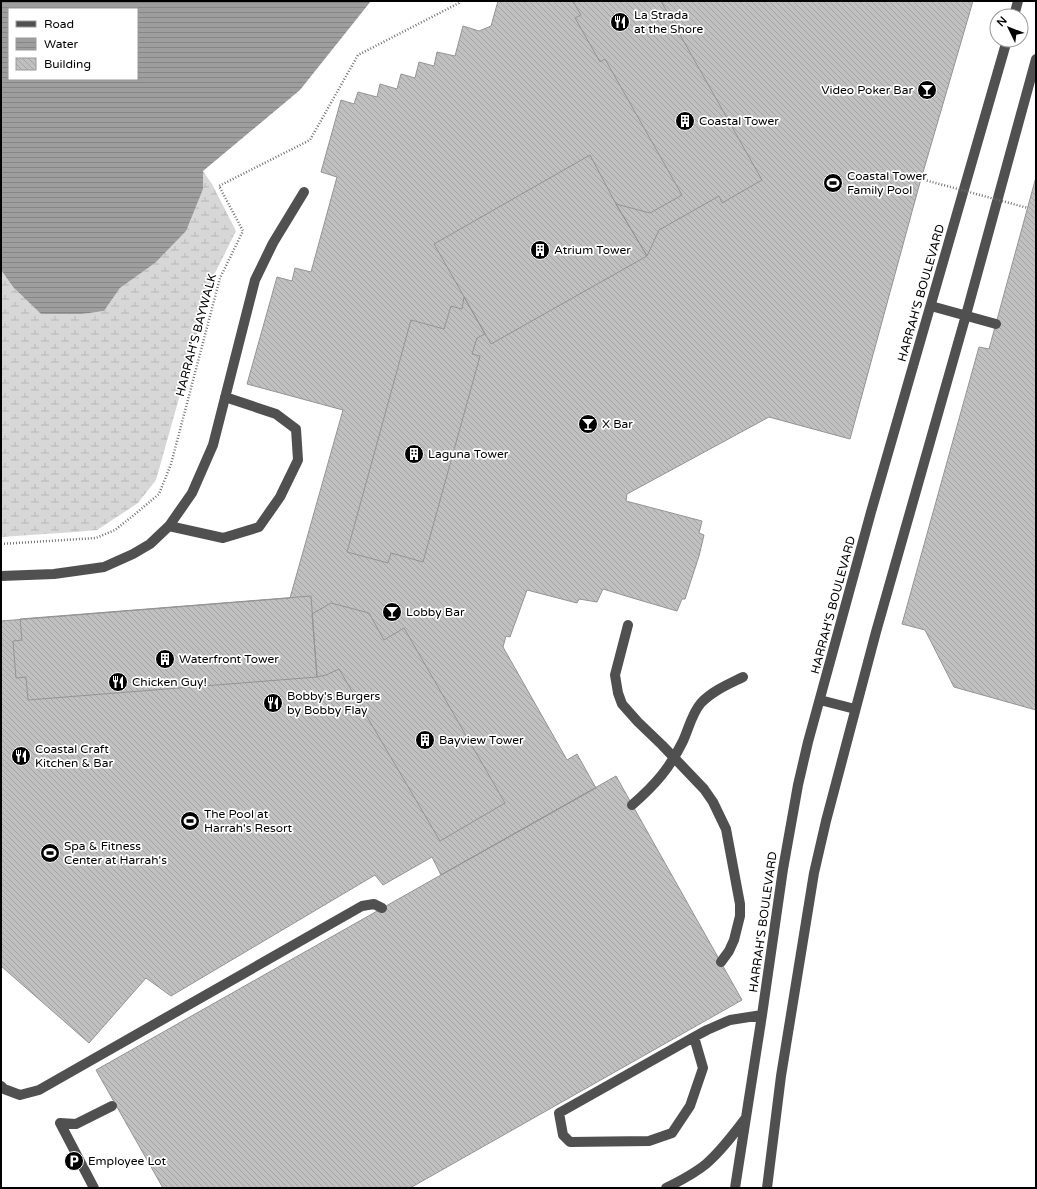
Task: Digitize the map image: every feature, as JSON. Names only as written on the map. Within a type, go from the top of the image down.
[{"type":"street","name":"HARRAH'S BOULEVARD","points":[[735,1188],[790,825],[800,778],[871,512],[1005,48]]},
{"type":"street","points":[[768,1188],[781,1076],[814,873],[826,821],[855,709],[966,316],[1036,59]]},
{"type":"street","points":[[1,576],[54,574],[104,567],[133,554],[150,544],[169,526],[192,494],[213,445],[255,280],[273,243],[304,192]]},
{"type":"street","points":[[931,306],[996,324]]},
{"type":"street","points":[[169,526],[223,538],[259,527],[280,497],[298,460],[296,429],[276,414],[225,397]]},
{"type":"street","points":[[628,625],[615,675],[618,693],[622,704],[674,757],[713,802],[726,828],[740,916],[734,940],[729,951],[721,962]]},
{"type":"street","points":[[632,805],[656,783],[666,771],[683,740],[694,712],[702,702],[712,694],[743,677]]},
{"type":"street","points":[[820,700],[855,709]]},
{"type":"street","points":[[1,1086],[4,1089],[20,1095],[39,1090],[362,906],[374,904],[382,908]]},
{"type":"street","points":[[694,1037],[703,1068],[690,1106],[672,1133],[649,1141],[570,1142],[563,1135],[559,1113],[694,1037],[707,1030],[730,1020],[762,1015]]},
{"type":"street","points":[[94,1188],[60,1123],[76,1124],[112,1106]]},
{"type":"street","points":[[666,1188],[689,1176],[706,1164],[726,1143],[746,1118]]},
{"type":"path","name":"HARRAH'S BAYWALK","points":[[1,544],[96,538],[115,530],[159,494],[170,464],[220,278],[243,231],[219,186],[310,140],[358,55],[459,4],[460,1]]},
{"type":"path","points":[[921,179],[1028,208]]},
{"type":"green space","points":[[203,171],[212,184],[236,231],[213,277],[156,480],[138,503],[97,530],[1,537],[1,270],[13,287],[41,314],[82,314],[104,311],[120,288],[155,263],[203,189]]},
{"type":"water","points":[[1,1],[371,1],[300,90],[203,171],[203,189],[186,231],[155,263],[120,288],[104,311],[82,314],[41,314],[13,287],[1,270]]},
{"type":"building","points":[[498,1],[973,1],[919,186],[850,439],[769,417],[627,494],[626,501],[702,521],[699,533],[704,535],[699,556],[685,599],[682,599],[677,611],[603,589],[597,602],[579,599],[577,603],[527,590],[510,637],[506,636],[503,647],[567,760],[577,754],[596,788],[441,875],[432,857],[383,885],[375,875],[171,996],[146,978],[89,1043],[1,966],[1,621],[290,598],[343,410],[247,384],[277,277],[292,281],[295,268],[311,272],[337,177],[321,172],[341,100],[354,104],[358,92],[377,97],[380,84],[397,89],[401,74],[415,78],[419,62],[434,66],[437,52],[455,56],[463,26],[479,31],[491,26]]},
{"type":"building","name":"Coastal Tower","points":[[573,1],[661,1],[762,180],[722,203],[719,196],[659,230],[647,256],[616,204],[650,213],[682,195],[605,59],[600,62],[575,18],[581,15]]},
{"type":"building","name":"Atrium Tower","points":[[590,155],[616,204],[647,256],[491,344],[434,244]]},
{"type":"building","points":[[1036,177],[1036,710],[954,687],[925,630],[902,624],[979,347],[989,349]]},
{"type":"building","name":"Laguna Tower","points":[[464,297],[485,334],[477,338],[472,354],[480,356],[423,562],[391,553],[388,563],[347,552],[411,320],[444,329],[451,306],[462,309]]},
{"type":"building","name":"Waterfront Tower","points":[[311,596],[317,677],[28,700],[26,677],[16,678],[13,641],[22,640],[20,619]]},
{"type":"building","name":"Bayview Tower","points":[[331,603],[369,613],[384,640],[404,628],[505,803],[440,841],[339,669],[317,677],[312,614]]},
{"type":"building","points":[[616,776],[742,1000],[410,1188],[163,1188],[96,1070]]},
{"type":"place","name":"La Strada at the Shore","points":[[620,22]]},
{"type":"place","name":"Video Poker Bar","points":[[927,90]]},
{"type":"place","name":"Coastal Tower","points":[[685,121]]},
{"type":"place","name":"Coastal Tower Family Pool","points":[[833,183]]},
{"type":"place","name":"Atrium Tower","points":[[540,250]]},
{"type":"place","name":"X Bar","points":[[588,424]]},
{"type":"place","name":"Laguna Tower","points":[[414,454]]},
{"type":"place","name":"Lobby Bar","points":[[392,612]]},
{"type":"place","name":"Waterfront Tower","points":[[165,659]]},
{"type":"place","name":"Chicken Guy!","points":[[118,682]]},
{"type":"place","name":"Bobby's Burgers by Bobby Flay","points":[[273,703]]},
{"type":"place","name":"Bayview Tower","points":[[425,740]]},
{"type":"place","name":"Coastal Craft Kitchen & Bar","points":[[21,756]]},
{"type":"place","name":"The Pool at Harrah's Resort","points":[[190,821]]},
{"type":"place","name":"Spa & Fitness Center at Harrah's","points":[[50,853]]},
{"type":"place","name":"Employee Lot","points":[[74,1161]]}]
